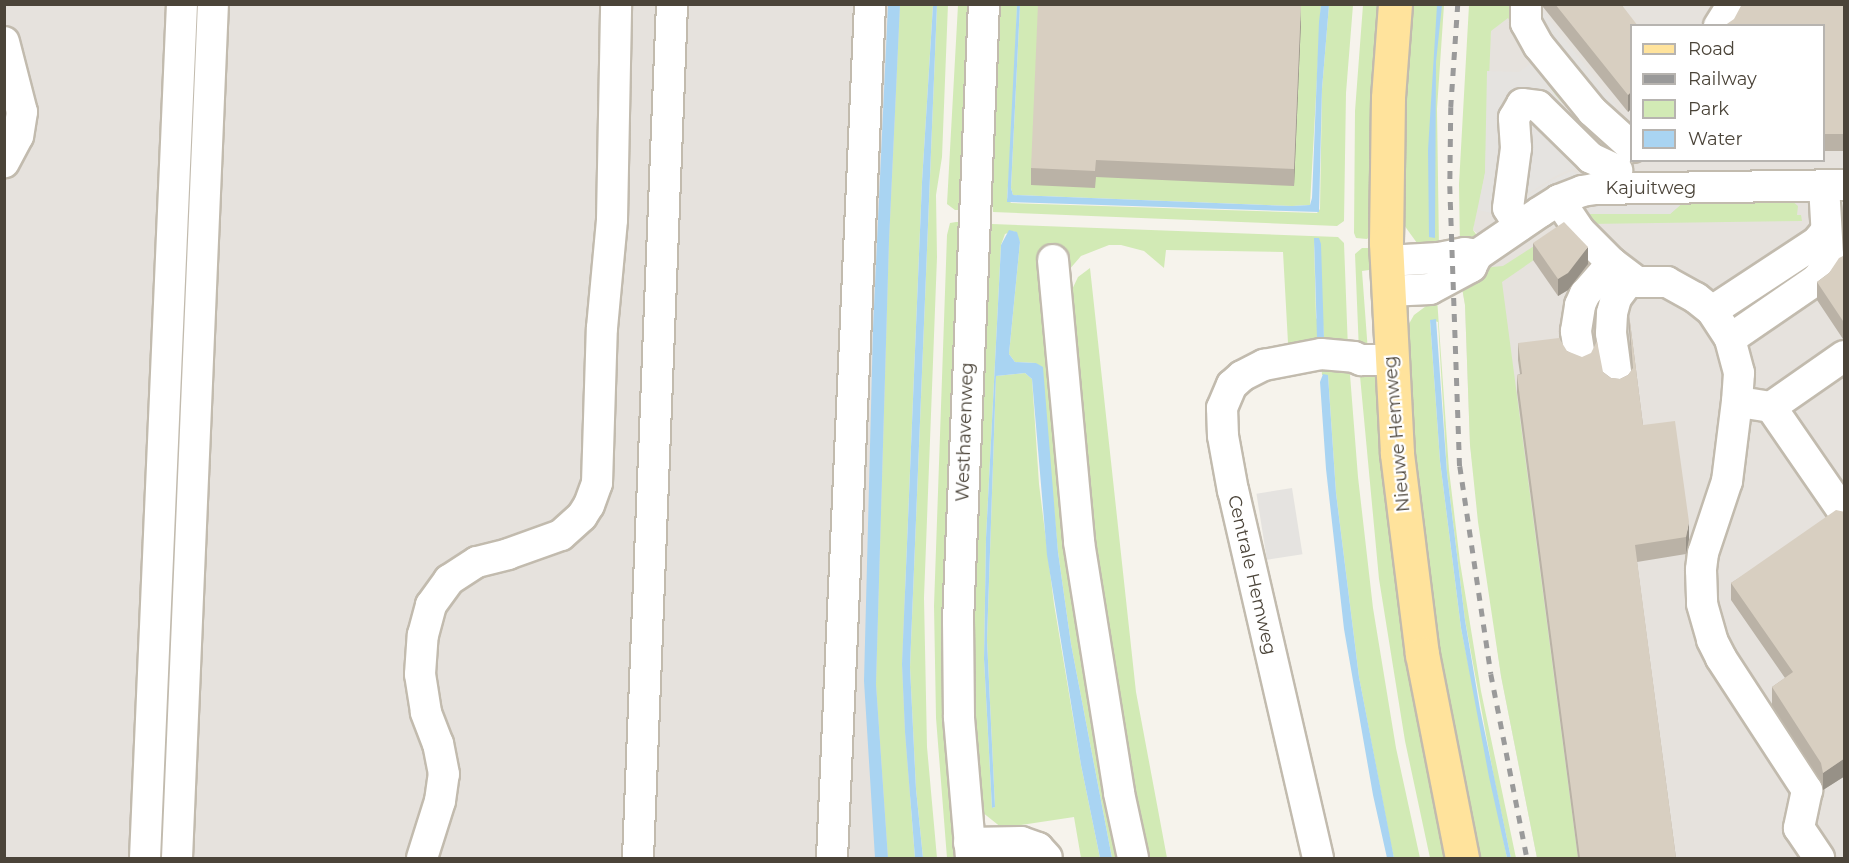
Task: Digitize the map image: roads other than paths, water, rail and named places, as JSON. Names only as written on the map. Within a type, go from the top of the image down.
[{"type":"main road","name":"Nieuwe Hemweg","points":[[1395,4],[1388,98],[1388,276],[1397,454],[1414,599],[1442,762],[1462,858]]},
{"type":"street","points":[[146,858],[182,4]]},
{"type":"street","points":[[177,858],[213,4]]},
{"type":"street","points":[[422,858],[440,801],[444,774],[438,744],[426,712],[420,674],[423,635],[431,605],[449,580],[477,562],[508,554],[561,535],[582,516],[589,505],[597,483],[602,328],[612,220],[616,4]]},
{"type":"street","points":[[638,858],[672,4]]},
{"type":"street","points":[[832,858],[870,4]]},
{"type":"street","name":"Westhavenweg","points":[[970,851],[959,717],[958,621],[984,4]]},
{"type":"street","points":[[1526,4],[1526,23],[1530,32],[1558,72],[1592,111],[1623,166]]},
{"type":"street","points":[[1720,24],[1732,4]]},
{"type":"street","points":[[4,42],[22,112],[18,136],[4,162]]},
{"type":"street","points":[[1519,226],[1508,208],[1516,148],[1514,118],[1522,104],[1538,106],[1591,158],[1623,166]]},
{"type":"street","name":"Kajuitweg","points":[[1388,276],[1430,289],[1471,267],[1477,255],[1558,201],[1582,191],[1623,166],[1834,185]]},
{"type":"street","points":[[1721,325],[1816,280],[1826,264],[1834,185]]},
{"type":"street","points":[[1558,201],[1579,230],[1637,282],[1667,282],[1696,298],[1721,325],[1739,373],[1727,481],[1703,553],[1702,604],[1712,640],[1721,658],[1808,790],[1799,828],[1819,858]]},
{"type":"street","points":[[1053,260],[1079,542],[1119,793],[1133,858]]},
{"type":"street","points":[[1580,357],[1576,332],[1580,305],[1585,294],[1622,270]]},
{"type":"street","points":[[1617,379],[1611,333],[1612,313],[1622,270]]},
{"type":"street","name":"Centrale Hemweg","points":[[1318,858],[1233,491],[1221,422],[1226,396],[1242,376],[1264,365],[1321,354],[1354,357],[1361,360],[1391,360]]},
{"type":"street","points":[[1737,401],[1771,406],[1845,356]]},
{"type":"street","points":[[1771,406],[1845,513]]},
{"type":"street","points":[[970,851],[1021,842],[1038,848],[1047,858]]},
{"type":"water","points":[[888,5],[900,5],[889,241],[876,684],[888,858],[875,858],[864,681],[873,329]]},
{"type":"water","points":[[933,5],[937,5],[910,667],[916,789],[923,858],[915,858],[902,664],[922,182]]},
{"type":"water","points":[[1017,5],[1020,5],[1011,188],[1013,195],[1292,206],[1310,205],[1312,198],[1319,22],[1321,5],[1329,5],[1322,89],[1319,212],[1007,202]]},
{"type":"water","points":[[1437,5],[1442,5],[1436,62],[1435,238],[1429,237],[1428,150]]},
{"type":"water","points":[[1009,230],[1017,232],[1020,242],[1009,354],[1015,362],[1036,363],[1043,367],[1058,552],[1071,644],[1112,858],[1100,858],[1081,765],[1047,555],[1032,379],[1025,373],[996,376],[987,640],[995,807],[992,808],[984,659],[986,538],[1001,245]]},
{"type":"water","points":[[1314,238],[1319,238],[1321,244],[1324,338],[1317,338]]},
{"type":"water","points":[[1436,319],[1447,473],[1465,620],[1480,709],[1511,858],[1507,858],[1489,777],[1461,628],[1440,461],[1430,320]]},
{"type":"water","points":[[1323,374],[1328,375],[1336,493],[1359,677],[1394,858],[1387,858],[1373,795],[1344,629],[1326,469],[1320,382]]},
{"type":"railway","points":[[1458,4],[1451,107],[1450,186],[1460,466],[1491,674],[1527,858]]}]
